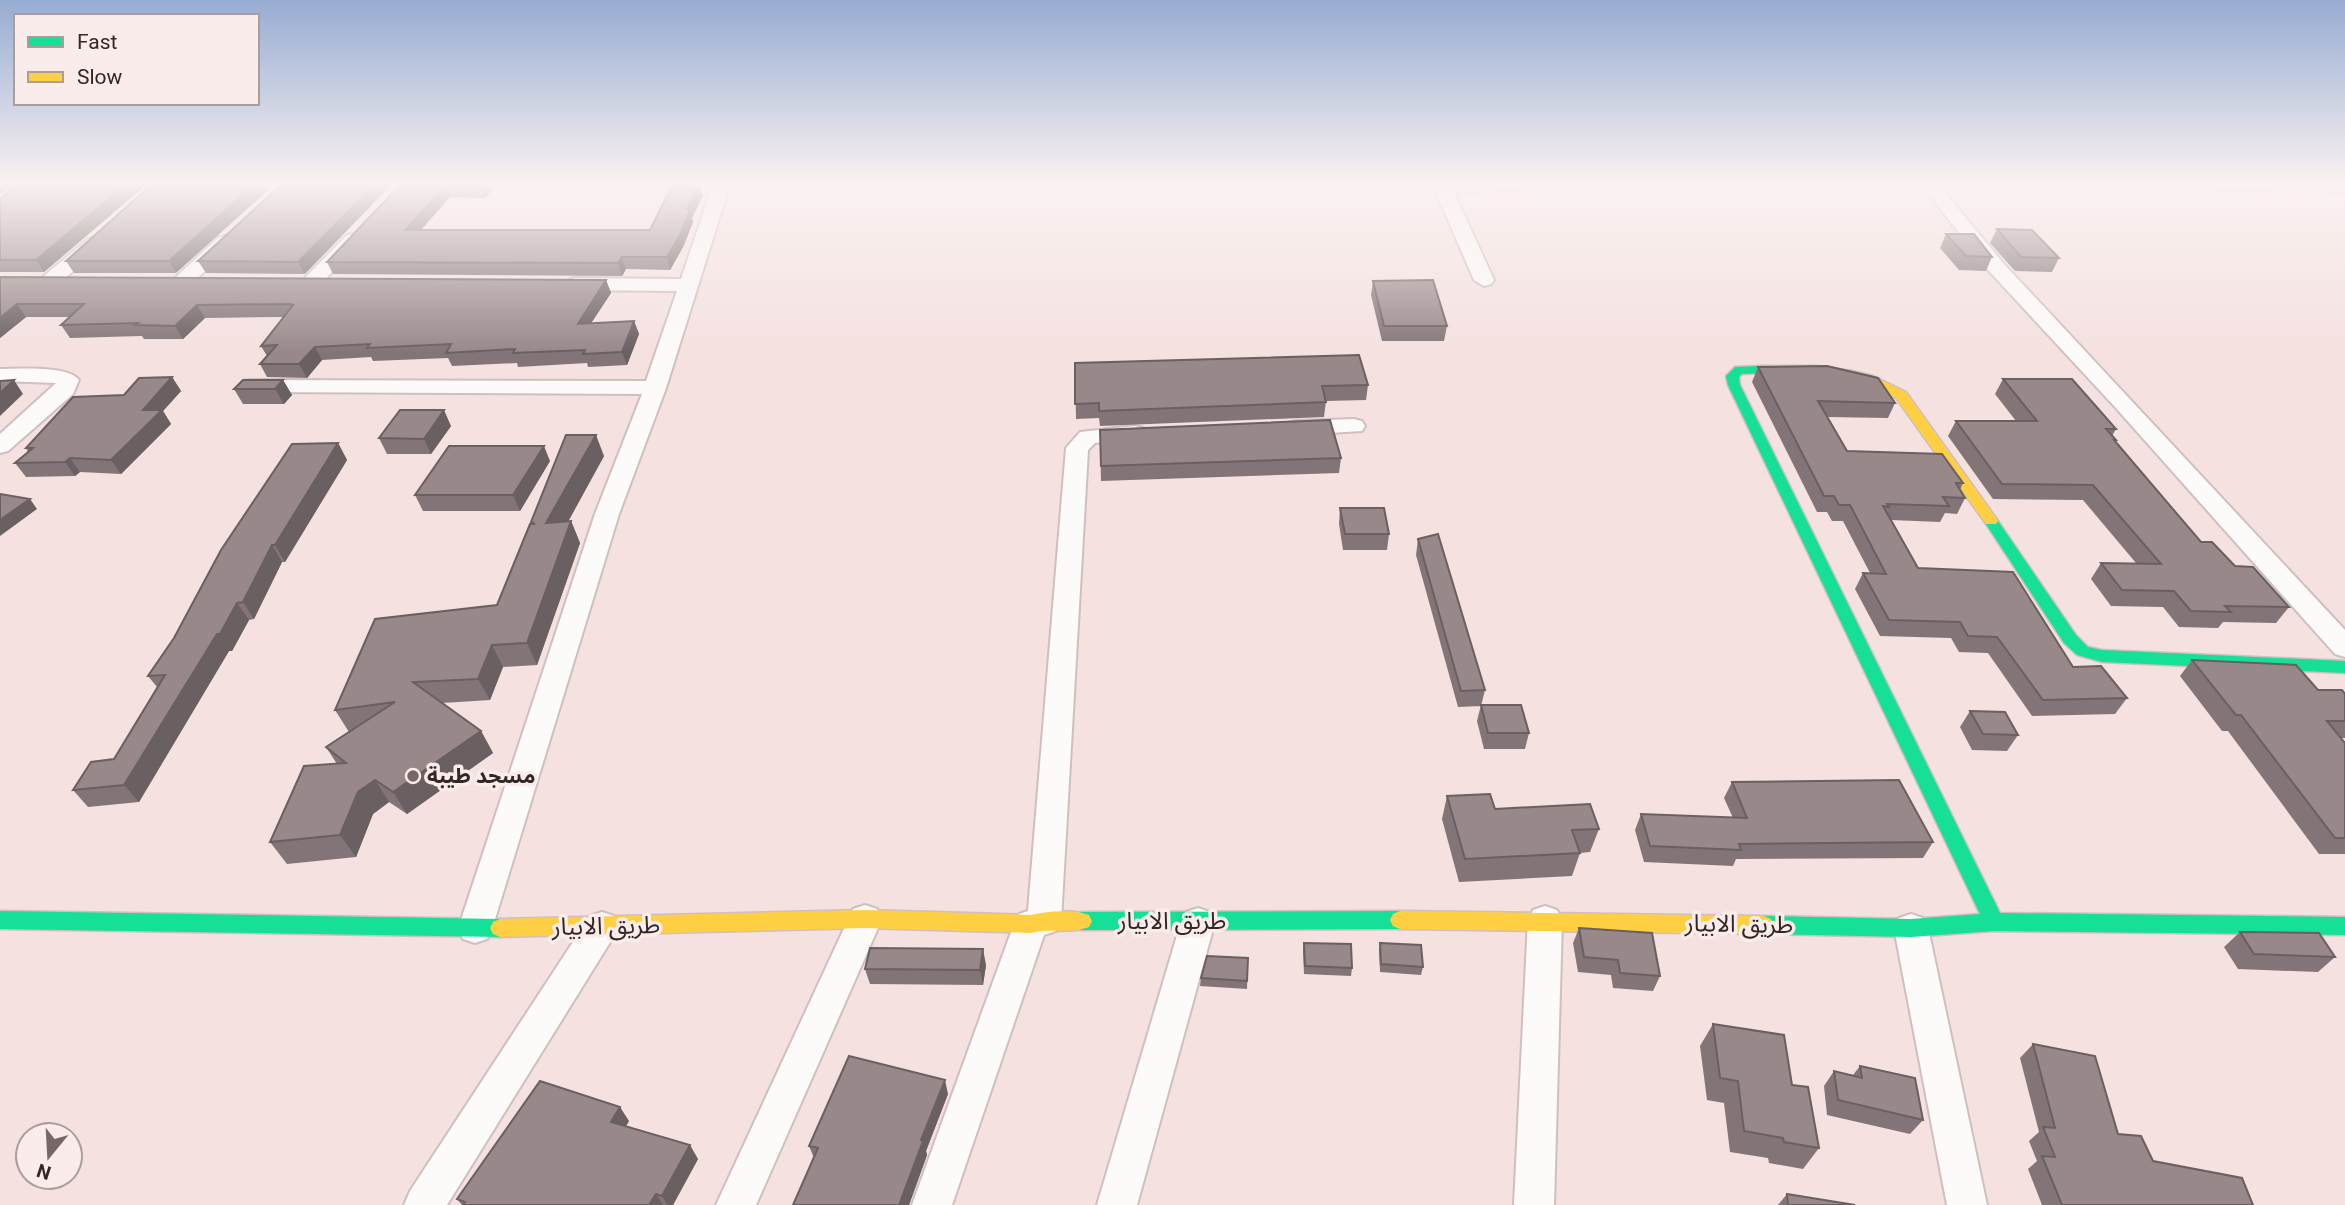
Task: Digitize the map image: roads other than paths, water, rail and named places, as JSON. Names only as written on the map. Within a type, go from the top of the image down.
[{"type":"main road","points":[[1994,922],[1734,385],[1732,376],[1739,370],[1847,373],[1889,385],[1901,395],[2070,639],[2083,651],[2102,656],[2345,667]]},
{"type":"main road","name":"طريق الابيار","points":[[0,920],[475,929],[865,919],[1038,922],[1545,920],[1911,928],[1994,922],[2345,926]]},
{"type":"street","points":[[51,280],[98,240]]},
{"type":"street","points":[[176,281],[225,240]]},
{"type":"street","points":[[312,282],[352,240]]},
{"type":"street","points":[[475,929],[607,514],[655,388],[703,240]]},
{"type":"street","points":[[1467,240],[1485,279]]},
{"type":"street","points":[[1974,240],[2345,647]]},
{"type":"street","points":[[26,281],[78,281]]},
{"type":"street","points":[[176,281],[209,281]]},
{"type":"street","points":[[286,282],[340,282]]},
{"type":"street","points":[[548,284],[687,285]]},
{"type":"street","points":[[0,375],[60,377],[68,380],[65,389],[0,446]]},
{"type":"street","points":[[250,386],[655,388]]},
{"type":"street","points":[[1273,429],[1354,426]]},
{"type":"street","points":[[932,1205],[1038,922],[1077,448],[1088,437],[1166,432]]},
{"type":"street","points":[[736,1205],[865,919]]},
{"type":"street","points":[[1534,1205],[1545,920]]},
{"type":"street","points":[[1117,1205],[1198,922]]},
{"type":"street","points":[[424,1205],[602,926]]},
{"type":"street","points":[[1911,928],[1967,1205]]},
{"type":"place","name":"مسجد طيبة","points":[[413,776]]}]
